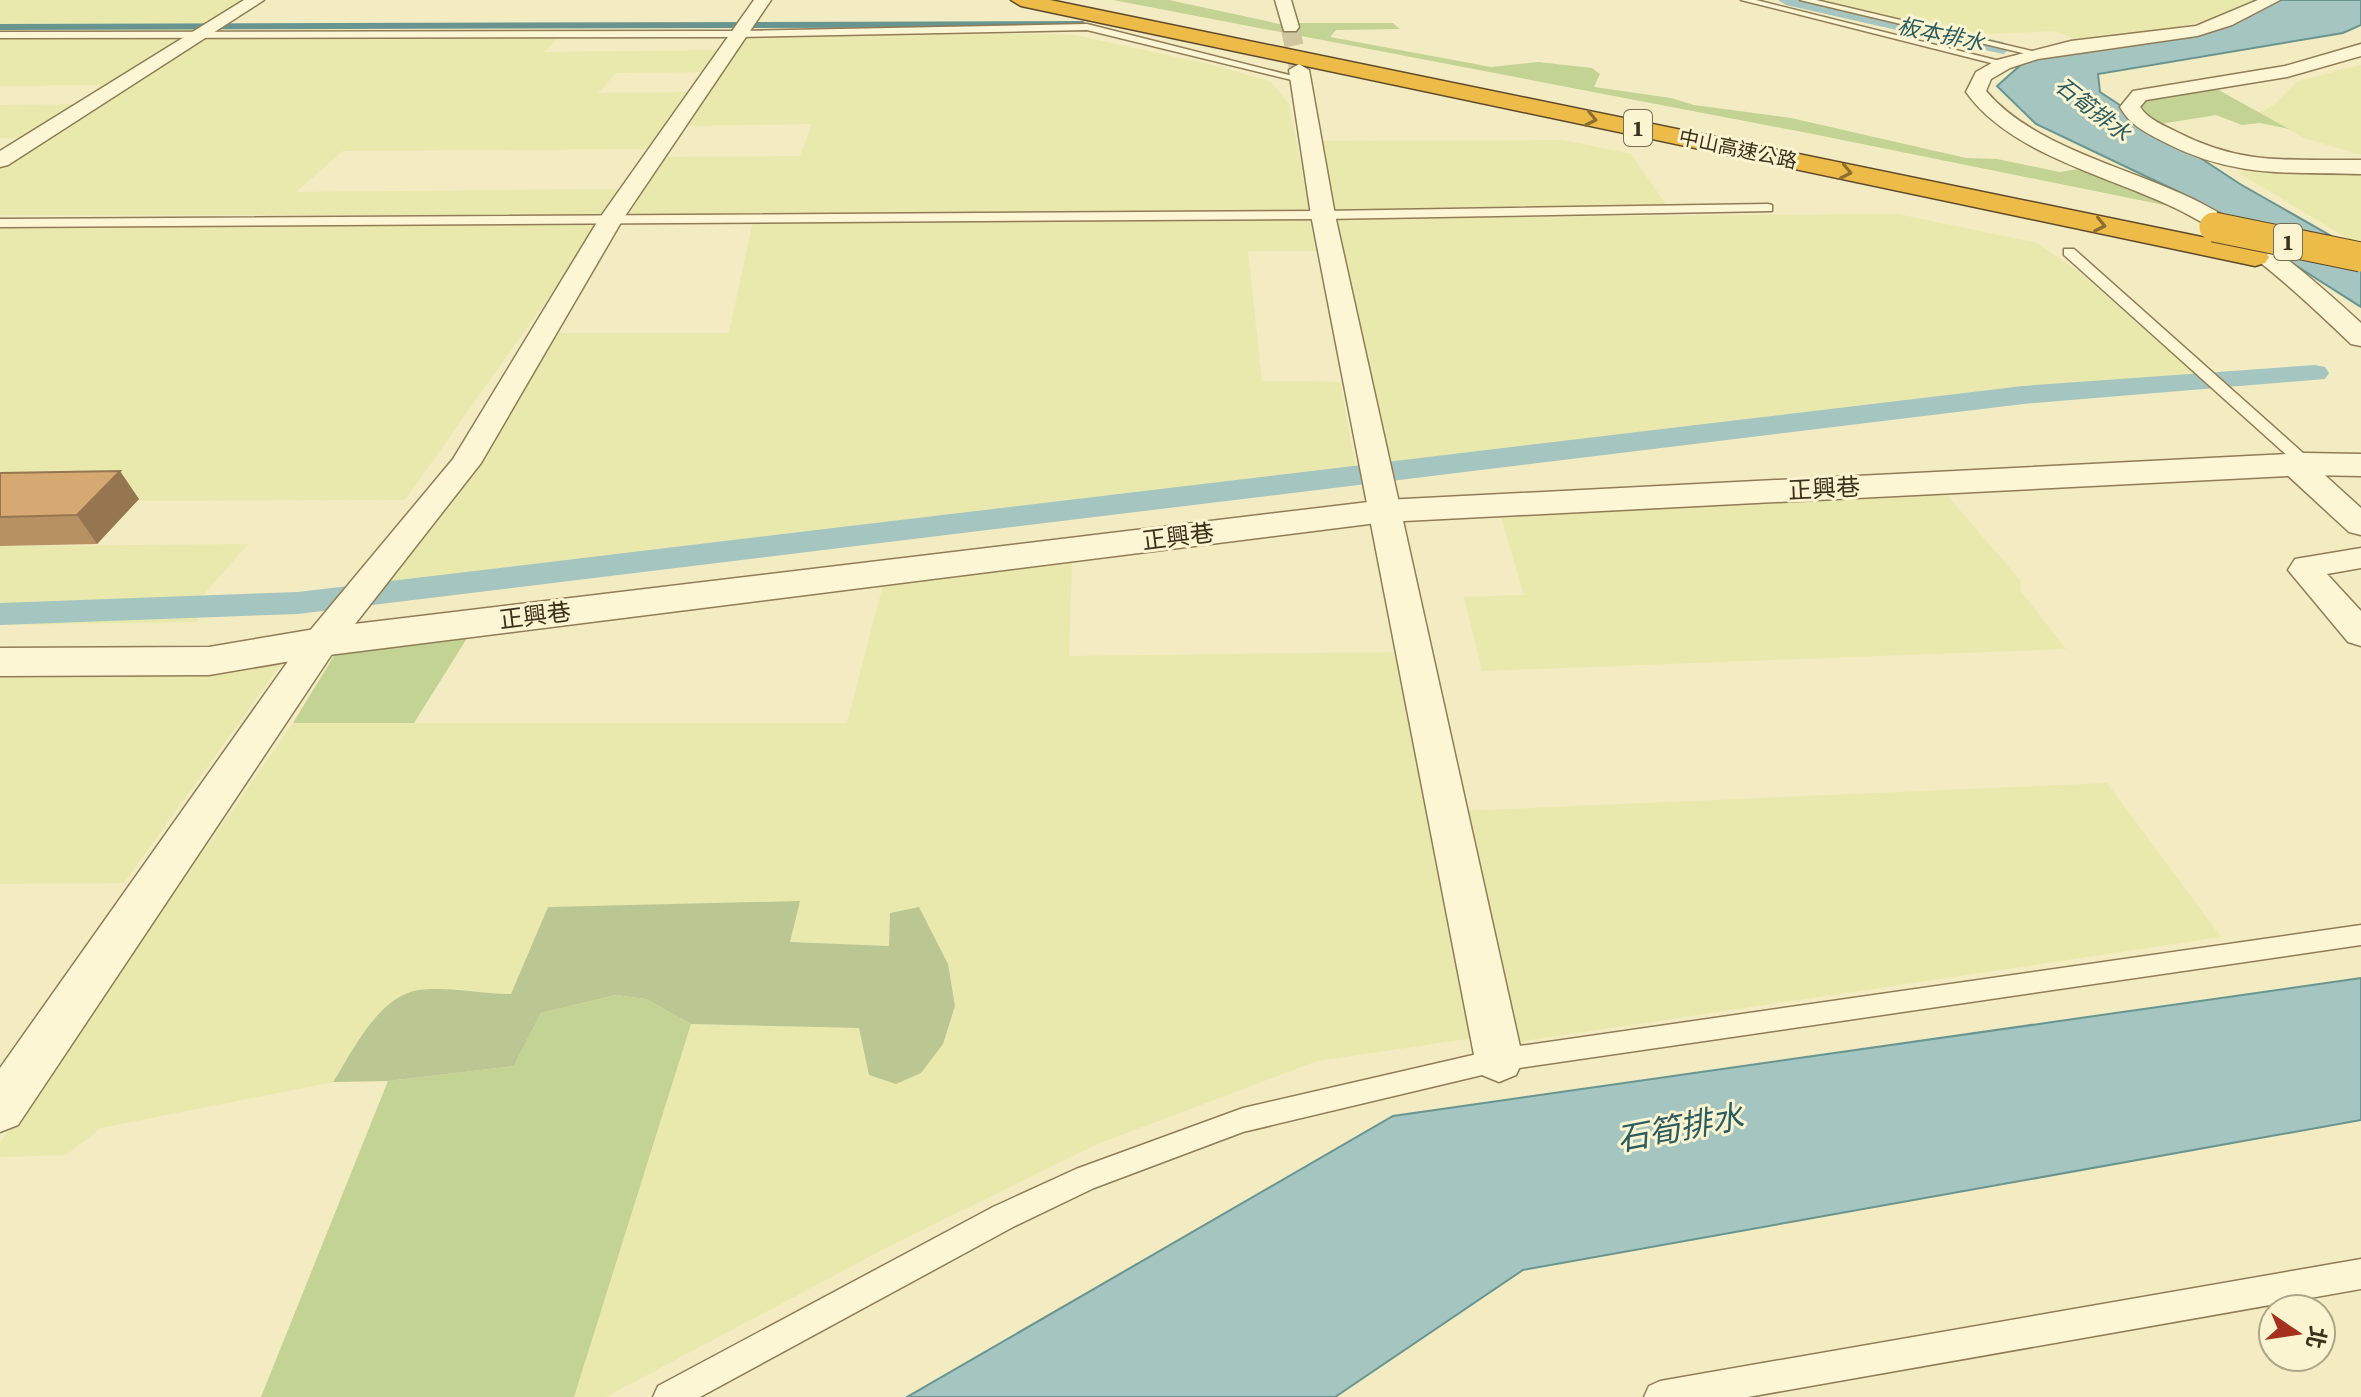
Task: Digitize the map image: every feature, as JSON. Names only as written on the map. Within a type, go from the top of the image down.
[{"type":"highway","name":"中山高速公路","points":[[1021,0],[2361,279]]},
{"type":"highway","name":"中山高速公路","points":[[1084,0],[1959,173],[2361,257]]},
{"type":"street","points":[[0,160],[256,0]]},
{"type":"street","points":[[0,1109],[321,642],[466,463],[611,219],[763,0]]},
{"type":"street","points":[[1283,0],[1290,27]]},
{"type":"street","points":[[2272,0],[2196,31],[2035,53],[1984,72],[1975,87],[1978,97],[2003,121],[2195,209],[2252,245],[2310,288],[2361,338]]},
{"type":"street","points":[[2361,50],[2297,69],[2140,95],[2131,102],[2130,107],[2139,120],[2199,153],[2224,162],[2280,169],[2361,167]]},
{"type":"street","points":[[1299,74],[1323,215],[1499,1060]]},
{"type":"street","points":[[2301,465],[2361,525]]},
{"type":"street","name":"正興巷","points":[[0,662],[209,661],[321,642],[1385,511],[2301,465],[2361,465]]},
{"type":"street","points":[[2361,558],[2307,566],[2305,570],[2361,634]]},
{"type":"lane","points":[[1745,0],[2003,63]]},
{"type":"lane","points":[[1804,0],[2035,53]]},
{"type":"lane","points":[[0,35],[737,34],[1098,28],[1299,74]]},
{"type":"lane","points":[[0,223],[1323,215],[1768,208]]},
{"type":"lane","points":[[2069,252],[2301,465]]},
{"type":"lane","points":[[669,1397],[1003,1217],[1086,1178],[1243,1120],[1499,1060],[2361,935]]},
{"type":"lane","points":[[1660,1397],[2361,1274]]},
{"type":"shaded area","points":[[0,0],[246,0],[197,31],[0,32]]},
{"type":"shaded area","points":[[1800,0],[2255,0],[2227,14],[2184,26],[2082,42],[2054,31],[1992,34],[1927,27]]},
{"type":"shaded area","points":[[747,35],[1075,35],[1217,66],[1271,82],[1289,104],[1310,212],[628,215],[666,157],[800,156],[812,124],[687,126]]},
{"type":"shaded area","points":[[560,36],[545,52],[723,50],[708,72],[616,73],[598,93],[693,92],[654,149],[343,151],[296,192],[626,189],[608,215],[0,215],[0,168],[204,37]]},
{"type":"shaded area","points":[[186,37],[109,85],[0,86],[0,39]]},
{"type":"shaded area","points":[[2361,65],[2361,155],[2304,138],[2258,113],[2275,104],[2298,81]]},
{"type":"shaded area","points":[[78,104],[24,138],[0,138],[0,105]]},
{"type":"shaded area","points":[[1563,140],[1631,154],[1670,210],[1332,212],[1316,141]]},
{"type":"shaded area","points":[[2361,169],[2361,241],[2350,240],[2236,171],[2278,173]]},
{"type":"shaded area","points":[[1898,214],[2037,243],[2082,274],[2199,378],[1393,477],[1334,218]]},
{"type":"shaded area","points":[[753,221],[1310,221],[1316,251],[1248,251],[1262,381],[1340,382],[1358,480],[391,600],[380,596],[375,588],[544,333],[729,333]]},
{"type":"shaded area","points":[[602,222],[405,500],[0,501],[0,225]]},
{"type":"shaded area","points":[[1946,494],[2021,581],[2020,590],[2066,649],[1482,671],[1464,597],[1524,595],[1501,517]]},
{"type":"shaded area","points":[[248,544],[199,600],[197,622],[0,625],[0,546]]},
{"type":"shaded area","points":[[1072,560],[1069,656],[1404,652],[1473,1038],[1317,1061],[1095,1145],[882,1250],[606,1397],[574,1397],[691,1024],[860,1028],[896,1084],[890,913],[889,946],[790,942],[799,901],[511,994],[418,990],[392,1002],[375,1019],[333,1082],[101,1128],[66,1155],[0,1157],[0,1143],[293,723],[847,723],[884,581]]},
{"type":"shaded area","points":[[282,663],[124,883],[0,884],[0,673],[209,675]]},
{"type":"shaded area","points":[[2107,783],[2221,937],[1517,1042],[1461,811]]},
{"type":"green space","points":[[1113,0],[1169,0],[1289,26],[1295,23],[1393,23],[1400,29],[1336,30],[1330,37],[1491,67],[1538,62],[1592,68],[1600,74],[1594,87],[1791,118],[1966,158],[1997,159],[2060,172],[2091,167],[2175,204],[2164,205],[1808,133]]},
{"type":"green space","points":[[2213,87],[2289,129],[2260,123],[2242,125],[2216,115],[2154,125],[2143,118],[2138,102],[2146,97]]},
{"type":"green space","points":[[469,635],[414,723],[293,723],[335,654]]},
{"type":"green space","points":[[800,901],[790,942],[889,946],[890,913],[919,907],[948,964],[955,1006],[943,1044],[921,1073],[896,1084],[869,1075],[859,1028],[691,1024],[646,999],[616,995],[541,1013],[514,1066],[388,1081],[333,1082],[368,1027],[404,994],[441,989],[511,994],[548,907]]},
{"type":"green space","points":[[616,995],[646,999],[691,1024],[574,1397],[261,1397],[388,1081],[514,1066],[541,1013]]},
{"type":"water","name":"石筍排水","points":[[2275,0],[2361,0],[2361,25],[2343,33],[2098,74],[2100,92],[2240,184],[2361,253],[2361,307],[2183,194],[2036,124],[1997,86],[2023,63],[2054,54],[2208,29]]},
{"type":"water","name":"石筍排水","points":[[2361,978],[2361,1120],[1523,1270],[1335,1397],[907,1397],[1393,1116]]},
{"type":"building","points":[[120,471],[77,515],[0,517],[0,473]]},
{"type":"waterway","name":"板本排水","points":[[1786,0],[2003,48]]},
{"type":"waterway","points":[[0,27],[1082,24]]},
{"type":"waterway","points":[[0,614],[298,603],[2023,395],[2315,373]]},
{"type":"tunnel","points":[[1290,27],[1299,70]]}]
